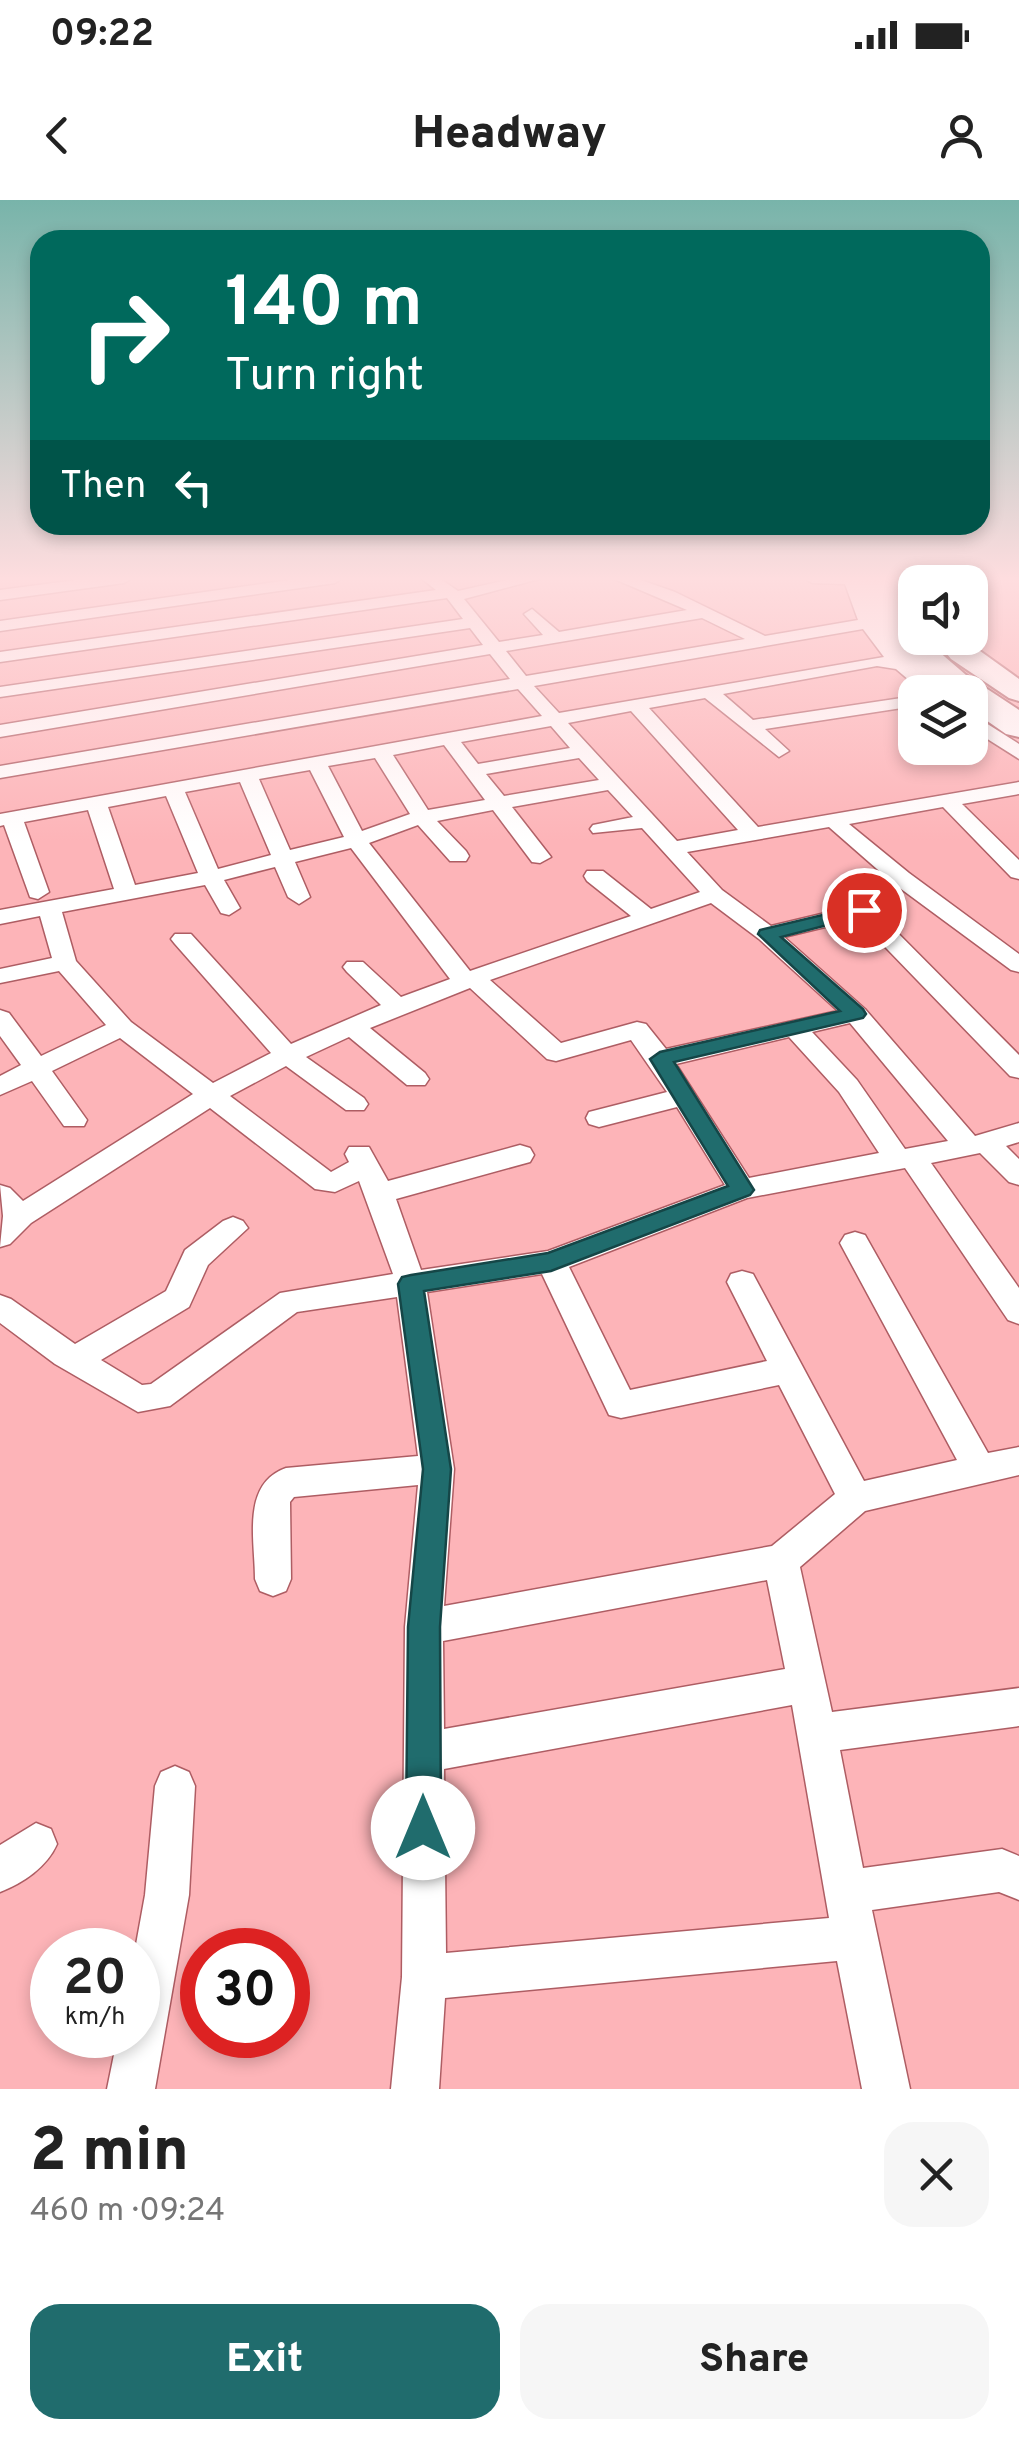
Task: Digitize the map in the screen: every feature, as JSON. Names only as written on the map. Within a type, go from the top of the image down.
[{"type":"highway","points":[[937,666],[1019,726]]},
{"type":"highway","points":[[955,666],[1019,711]]},
{"type":"main road","points":[[981,666],[1019,692]]},
{"type":"main road","points":[[988,715],[1019,736]]},
{"type":"street","points":[[0,692],[172,666]]},
{"type":"street","points":[[231,666],[268,728],[317,763],[356,840],[468,979],[556,1053],[637,1030],[660,1059],[742,1190]]},
{"type":"street","points":[[0,731],[268,728],[449,666]]},
{"type":"street","points":[[509,666],[714,895],[767,934],[856,1014],[977,1145],[1019,1175]]},
{"type":"street","points":[[0,772],[626,666]]},
{"type":"street","points":[[317,763],[847,666]]},
{"type":"street","points":[[708,691],[779,750]]},
{"type":"street","points":[[636,704],[754,835]]},
{"type":"street","points":[[748,726],[898,704]]},
{"type":"street","points":[[268,728],[247,775],[300,897]]},
{"type":"street","points":[[988,731],[1019,753]]},
{"type":"street","points":[[447,737],[540,858]]},
{"type":"street","points":[[380,750],[422,816],[458,856]]},
{"type":"street","points":[[472,770],[585,751]]},
{"type":"street","points":[[247,775],[6,818],[44,900],[65,963],[122,1027],[325,1182],[368,1171],[520,1156]]},
{"type":"street","points":[[0,918],[44,900],[127,893],[211,877],[356,840],[422,816],[614,783]]},
{"type":"street","points":[[173,788],[211,877],[229,908]]},
{"type":"street","points":[[672,848],[1019,788]]},
{"type":"street","points":[[948,801],[1019,872]]},
{"type":"street","points":[[96,802],[127,893]]},
{"type":"street","points":[[600,829],[648,821]]},
{"type":"street","points":[[834,821],[876,862],[946,907],[1019,965]]},
{"type":"street","points":[[595,876],[648,918]]},
{"type":"street","points":[[7,1216],[287,1055],[468,979],[714,895]]},
{"type":"street","points":[[767,934],[864,910],[1019,1070]]},
{"type":"street","points":[[599,934],[617,954]]},
{"type":"street","points":[[183,939],[287,1055],[354,1104]]},
{"type":"street","points":[[0,976],[65,963]]},
{"type":"street","points":[[355,967],[398,1008]]},
{"type":"street","points":[[660,1059],[856,1014]]},
{"type":"street","points":[[0,1018],[74,1120]]},
{"type":"street","points":[[0,1086],[122,1027]]},
{"type":"street","points":[[354,1027],[416,1079]]},
{"type":"street","points":[[794,1028],[848,1086],[1019,1312]]},
{"type":"street","points":[[598,1118],[684,1096]]},
{"type":"street","points":[[0,1307],[75,1360],[146,1401],[158,1397],[281,1306],[551,1262],[742,1190],[977,1145],[1019,1132]]},
{"type":"street","points":[[368,1171],[411,1284],[437,1469],[424,1627],[424,1977],[415,2089]]},
{"type":"street","points":[[75,1360],[178,1299],[196,1258],[233,1228]]},
{"type":"street","points":[[855,1243],[979,1469]]},
{"type":"street","points":[[551,1262],[621,1405],[788,1370]]},
{"type":"street","points":[[742,1282],[854,1498]]},
{"type":"street","points":[[424,1627],[781,1561],[854,1498],[1019,1461]]},
{"type":"street","points":[[273,1579],[272,1496],[276,1488],[286,1483],[437,1469]]},
{"type":"street","points":[[781,1561],[819,1734],[852,1938],[886,2089]]},
{"type":"street","points":[[423,1753],[808,1683]]},
{"type":"street","points":[[819,1734],[1019,1708]]},
{"type":"street","points":[[131,2089],[167,1895],[176,1786]]},
{"type":"street","points":[[0,1871],[36,1844]]},
{"type":"street","points":[[847,1892],[1002,1870],[1019,1878]]},
{"type":"street","points":[[424,1977],[852,1938]]},
{"type":"route","points":[[423,1828],[424,1627],[437,1469],[411,1284],[551,1262],[742,1190],[660,1059],[856,1014],[767,934],[864,910]]}]
